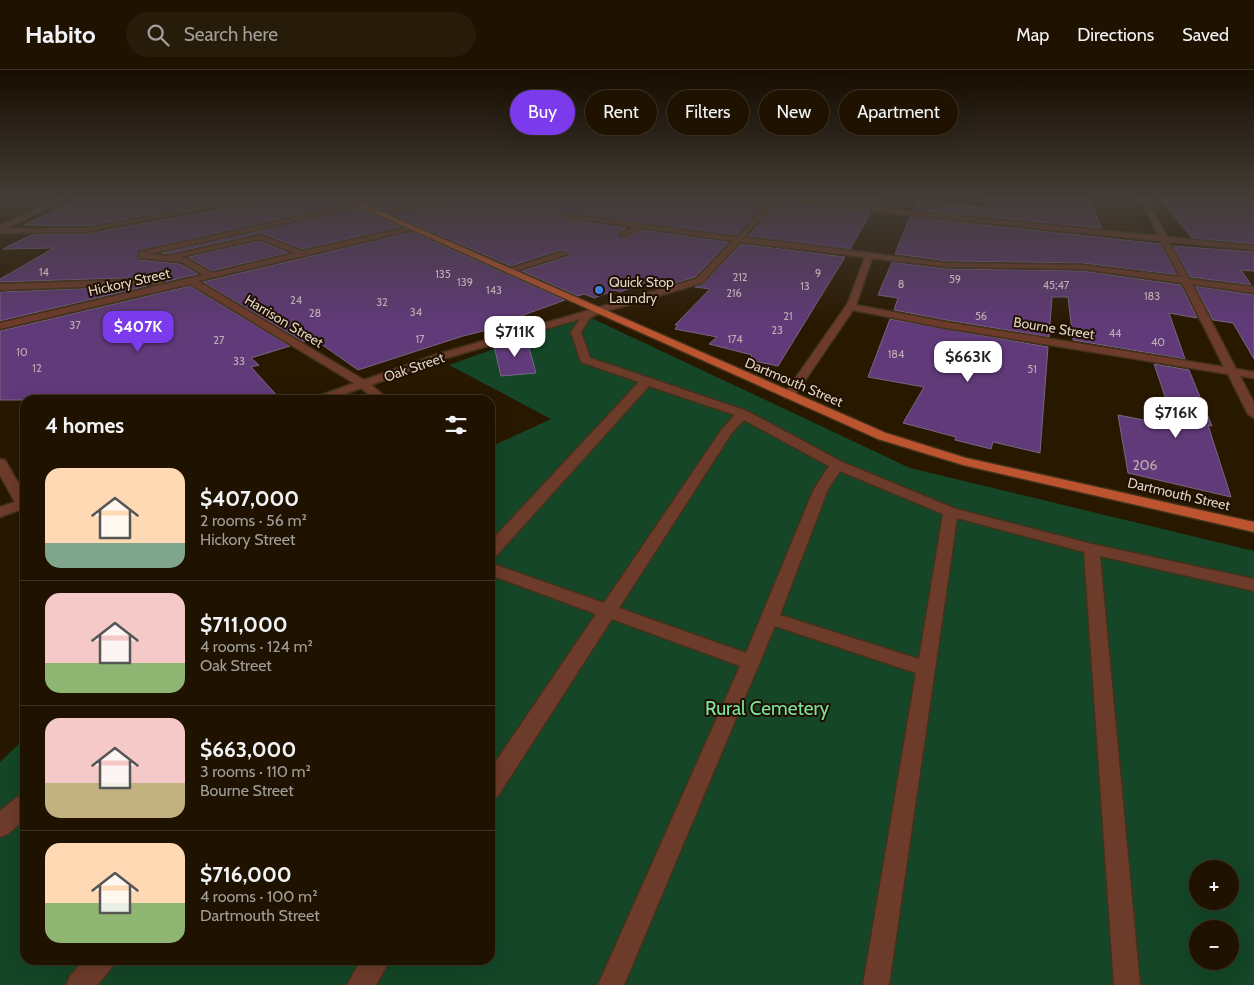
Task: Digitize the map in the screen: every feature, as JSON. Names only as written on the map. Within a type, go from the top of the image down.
[{"type":"main road","name":"Dartmouth Street","points":[[439,241],[882,436],[963,461],[1254,527]]},
{"type":"street","points":[[195,241],[150,251],[142,254],[142,256],[183,260],[211,276]]},
{"type":"street","points":[[162,259],[244,241]]},
{"type":"street","points":[[270,241],[302,254]]},
{"type":"street","name":"Hickory Street","points":[[0,326],[191,282],[357,241]]},
{"type":"street","name":"Oak Street","points":[[332,395],[440,357],[699,281],[736,241]]},
{"type":"street","points":[[751,241],[947,265],[1083,267],[1254,290]]},
{"type":"street","points":[[1165,241],[1234,371],[1254,414]]},
{"type":"street","points":[[1181,241],[1254,248]]},
{"type":"street","points":[[507,271],[564,254]]},
{"type":"street","points":[[789,396],[849,307],[869,256]]},
{"type":"street","points":[[0,287],[191,282]]},
{"type":"street","name":"Harrison Street","points":[[191,282],[363,384],[377,395]]},
{"type":"street","name":"Bourne Street","points":[[849,307],[965,328],[1254,375]]},
{"type":"street","points":[[597,311],[588,316],[576,332],[585,360],[743,414],[837,465],[951,512],[1092,549],[1254,585]]},
{"type":"street","points":[[495,547],[646,382]]},
{"type":"street","points":[[495,782],[726,432],[743,414]]},
{"type":"street","points":[[0,463],[20,497]]},
{"type":"street","points":[[611,985],[770,618],[821,489],[837,465]]},
{"type":"street","points":[[0,512],[20,505]]},
{"type":"street","points":[[876,985],[951,512]]},
{"type":"street","points":[[1092,549],[1127,985]]},
{"type":"street","points":[[495,571],[750,662]]},
{"type":"street","points":[[770,618],[925,668]]},
{"type":"street","points":[[0,826],[20,808]]},
{"type":"street","points":[[79,985],[97,965]]},
{"type":"street","points":[[360,985],[374,965]]},
{"type":"green space","name":"Rural Cemetery","points":[[587,316],[910,468],[1254,551],[1254,985],[0,985],[0,762],[20,743],[20,965],[495,965],[495,445],[551,419],[449,365]]},
{"type":"building","points":[[20,241],[183,241],[138,251],[139,260],[180,264],[198,274],[164,282],[158,277],[0,282],[0,279],[54,248],[3,249]]},
{"type":"building","points":[[215,241],[227,241],[168,254],[161,253]]},
{"type":"building","points":[[260,241],[288,253],[212,271],[188,257]]},
{"type":"building","points":[[281,241],[339,241],[302,249]]},
{"type":"building","points":[[376,241],[432,241],[565,300],[521,316],[524,327],[492,336],[491,329],[463,336],[358,370],[314,339],[304,342],[203,282]]},
{"type":"building","points":[[452,241],[729,242],[695,277],[673,284],[652,280],[620,292],[615,290],[594,298],[584,294],[578,296],[522,271],[569,256],[569,252],[560,250],[511,266]]},
{"type":"building","points":[[785,241],[855,241],[850,249]]},
{"type":"building","points":[[900,241],[1130,241],[1161,244],[1177,275],[1083,263],[947,261],[895,254]]},
{"type":"building","points":[[1220,241],[1254,241],[1254,244]]},
{"type":"building","points":[[741,244],[845,257],[778,366],[749,360],[752,355],[709,344],[717,337],[675,329],[678,325],[675,325],[710,289],[695,287],[703,284]]},
{"type":"building","points":[[1173,246],[1254,252],[1254,271],[1241,270],[1251,285],[1190,277]]},
{"type":"building","points":[[892,262],[947,269],[1083,271],[1181,285],[1197,318],[1169,313],[1185,359],[1073,340],[1068,297],[1052,297],[1049,337],[946,320],[894,310],[898,298],[878,295]]},
{"type":"building","points":[[147,286],[0,321],[0,292]]},
{"type":"building","points":[[190,286],[290,346],[251,358],[259,365],[251,367],[276,395],[20,395],[20,400],[0,400],[0,331]]},
{"type":"building","points":[[1195,286],[1254,295],[1254,359],[1233,323],[1213,320]]},
{"type":"building","points":[[890,319],[1048,347],[1040,453],[993,442],[991,449],[955,440],[956,437],[903,423],[924,387],[868,377]]},
{"type":"building","points":[[526,337],[536,373],[501,376],[494,346]]},
{"type":"building","points":[[1154,364],[1189,370],[1212,426],[1208,425],[1231,497],[1128,473],[1118,415],[1175,426]]},
{"type":"place","name":"Quick Stop Laundry","points":[[599,290]]}]
